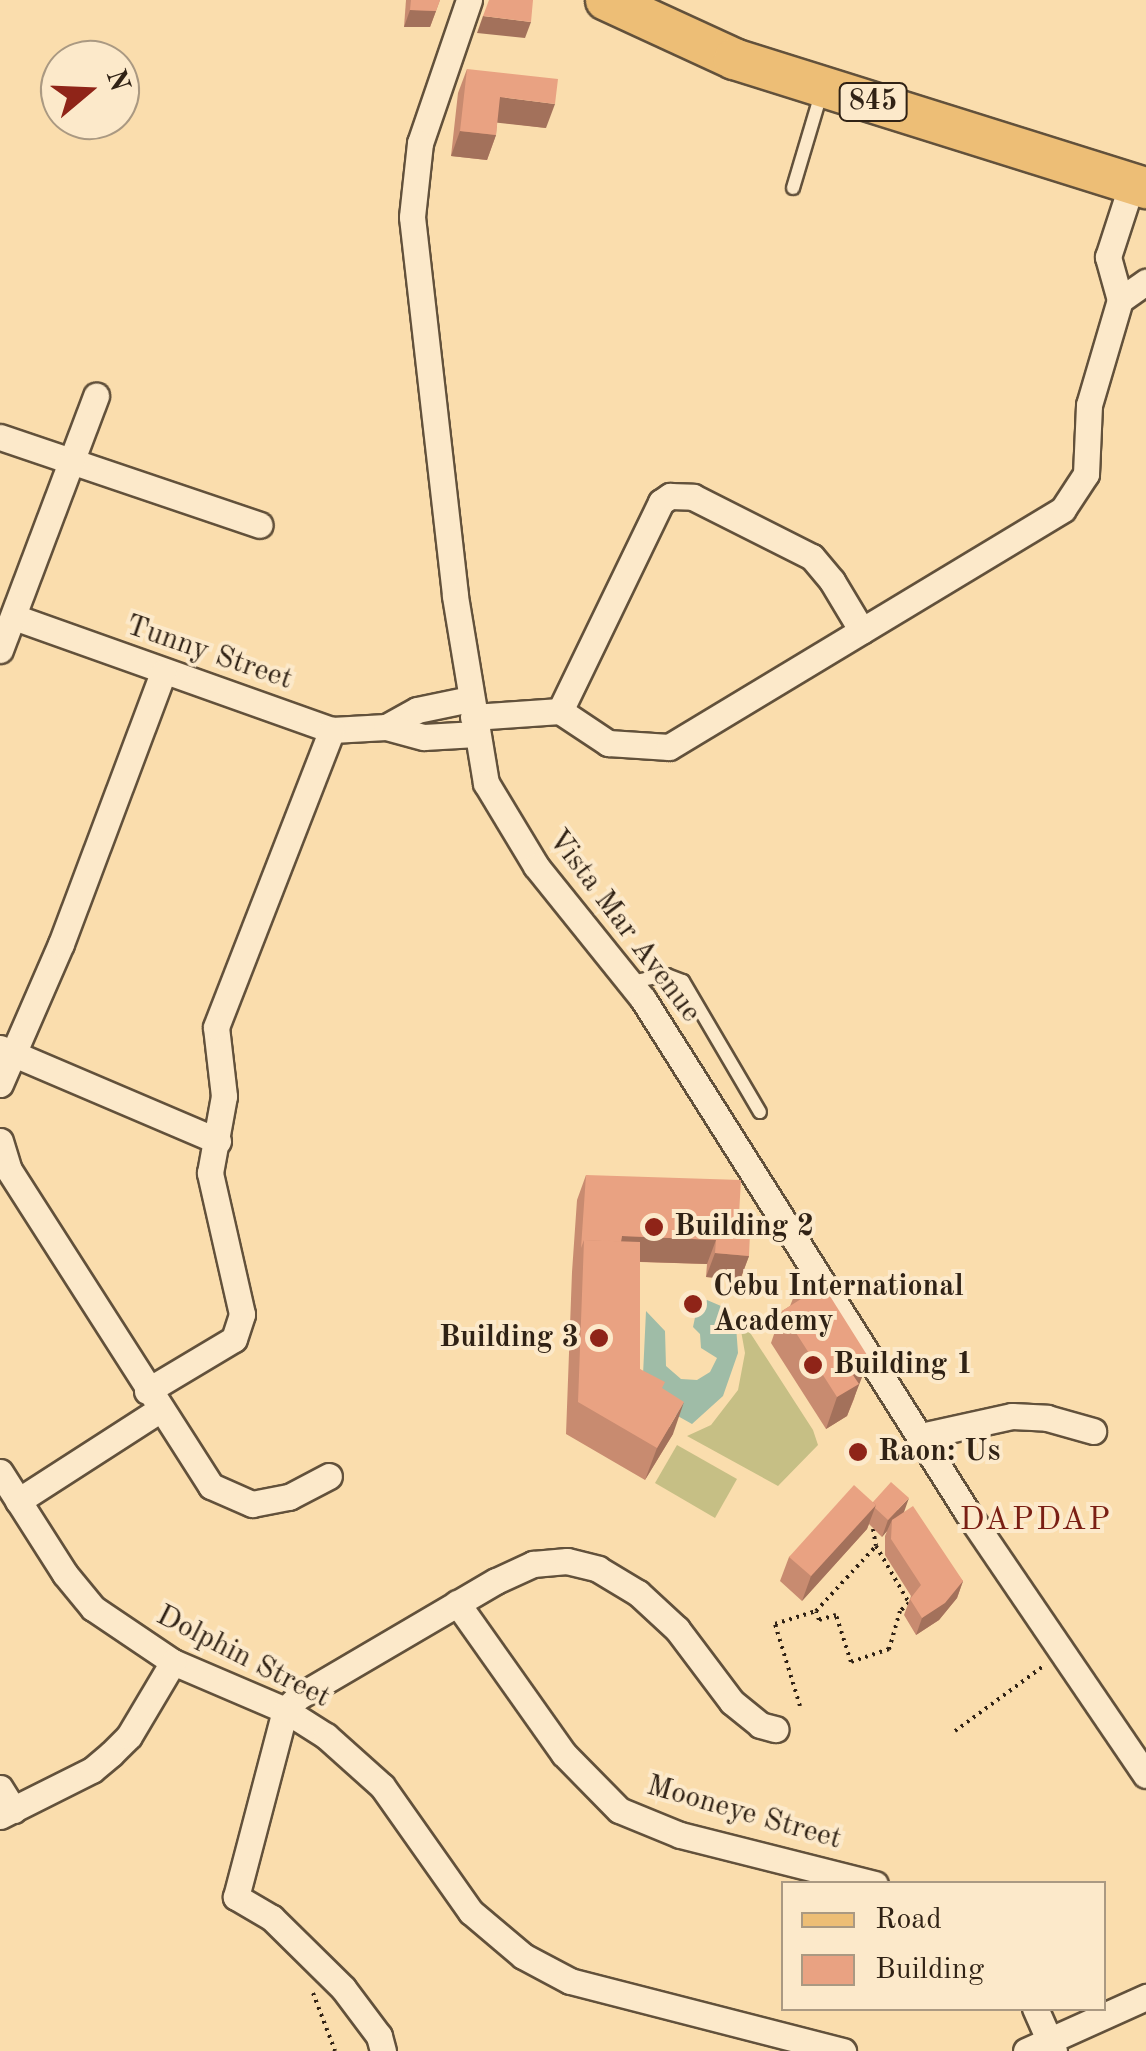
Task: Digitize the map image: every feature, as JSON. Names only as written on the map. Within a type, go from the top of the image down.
[{"type":"main road","name":"845","points":[[606,0],[734,59],[1139,185]]},
{"type":"street","name":"Vista Mar Avenue","points":[[470,0],[450,80],[416,160],[413,239],[473,716],[486,783],[501,812],[554,889],[630,982],[1061,1653],[1146,1776]]},
{"type":"street","points":[[473,716],[560,711],[608,743],[669,746],[1063,508],[1086,474],[1089,406],[1120,300],[1108,257],[1139,185]]},
{"type":"street","points":[[1120,300],[1146,282]]},
{"type":"street","points":[[0,650],[96,396]]},
{"type":"street","points":[[0,437],[72,458],[260,525]]},
{"type":"street","points":[[560,711],[661,502],[670,496],[693,496],[812,557],[832,581],[862,631]]},
{"type":"street","name":"Tunny Street","points":[[14,617],[332,730],[386,727],[424,736],[473,716]]},
{"type":"street","points":[[0,1084],[7,1051],[61,944],[163,673]]},
{"type":"street","name":"Tunny Street","points":[[386,727],[417,710],[473,716]]},
{"type":"street","points":[[18,1501],[234,1339],[242,1314],[210,1172],[224,1096],[216,1027],[332,730]]},
{"type":"street","points":[[7,1051],[218,1141]]},
{"type":"street","points":[[0,1141],[9,1170],[211,1486],[252,1504],[289,1497],[329,1476]]},
{"type":"street","points":[[922,1436],[1012,1416],[1047,1418],[1093,1431]]},
{"type":"street","name":"Dolphin Street","points":[[0,1472],[86,1600],[131,1637],[174,1662],[308,1722],[366,1769],[399,1807],[471,1912],[546,1972],[604,1992],[843,2051]]},
{"type":"street","points":[[383,2051],[379,2036],[343,1988],[272,1918],[236,1896],[286,1710],[322,1682],[457,1603],[534,1564],[567,1561],[598,1569],[656,1608],[732,1702],[760,1725],[775,1730]]},
{"type":"street","name":"Mooneye Street","points":[[457,1603],[564,1754],[619,1810],[680,1835],[863,1881]]},
{"type":"street","points":[[5,1805],[92,1770],[111,1754],[129,1736],[174,1662]]},
{"type":"street","points":[[1036,2011],[1043,2048],[1144,1996]]},
{"type":"lane","points":[[793,188],[823,87]]},
{"type":"lane","points":[[630,982],[666,975],[683,981],[760,1112]]},
{"type":"path","points":[[816,1611],[819,1620],[836,1615],[851,1662],[890,1650],[900,1611],[909,1604],[876,1546],[874,1529]]},
{"type":"path","points":[[800,1706],[775,1624],[816,1611],[876,1546]]},
{"type":"path","points":[[956,1731],[1061,1653]]},
{"type":"path","points":[[293,1942],[335,2051]]},
{"type":"shaded area","points":[[707,1300],[728,1309],[736,1326],[738,1353],[723,1396],[692,1424],[642,1396],[646,1311],[665,1331],[666,1366],[681,1379],[697,1380],[710,1372],[717,1358],[701,1348],[700,1334],[693,1327],[697,1308]]},
{"type":"shaded area","points":[[738,1314],[813,1430],[818,1445],[778,1486],[687,1436],[711,1425],[738,1390],[745,1353]]},
{"type":"shaded area","points":[[677,1445],[737,1479],[715,1518],[655,1483]]},
{"type":"building","points":[[411,0],[440,0],[436,11],[410,10]]},
{"type":"building","points":[[489,0],[533,0],[531,22],[483,16]]},
{"type":"building","points":[[467,69],[558,79],[555,104],[500,97],[496,135],[460,131]]},
{"type":"building","points":[[586,1175],[741,1180],[738,1232],[750,1233],[749,1256],[715,1253],[716,1240],[622,1236],[621,1242],[584,1240],[581,1248]]},
{"type":"building","name":"Building 3","points":[[584,1240],[640,1242],[640,1369],[665,1382],[662,1388],[684,1402],[657,1448],[578,1402]]},
{"type":"building","points":[[818,1277],[867,1355],[861,1359],[866,1367],[853,1375],[859,1384],[837,1397],[782,1311],[801,1299],[796,1291]]},
{"type":"building","points":[[891,1482],[909,1498],[888,1520],[873,1502]]},
{"type":"building","points":[[854,1485],[876,1505],[811,1576],[789,1557]]},
{"type":"building","points":[[913,1506],[963,1581],[945,1603],[922,1618],[910,1599],[921,1585],[891,1539],[892,1520]]},
{"type":"place","name":"Building 2","points":[[654,1227]]},
{"type":"place","name":"Cebu International Academy","points":[[693,1304]]},
{"type":"place","name":"Building 3","points":[[599,1338]]},
{"type":"place","name":"Building 1","points":[[813,1365]]},
{"type":"place","name":"Raon: Us","points":[[858,1452]]},
{"type":"district","name":"DAPDAP","points":[[1036,1521]]}]
